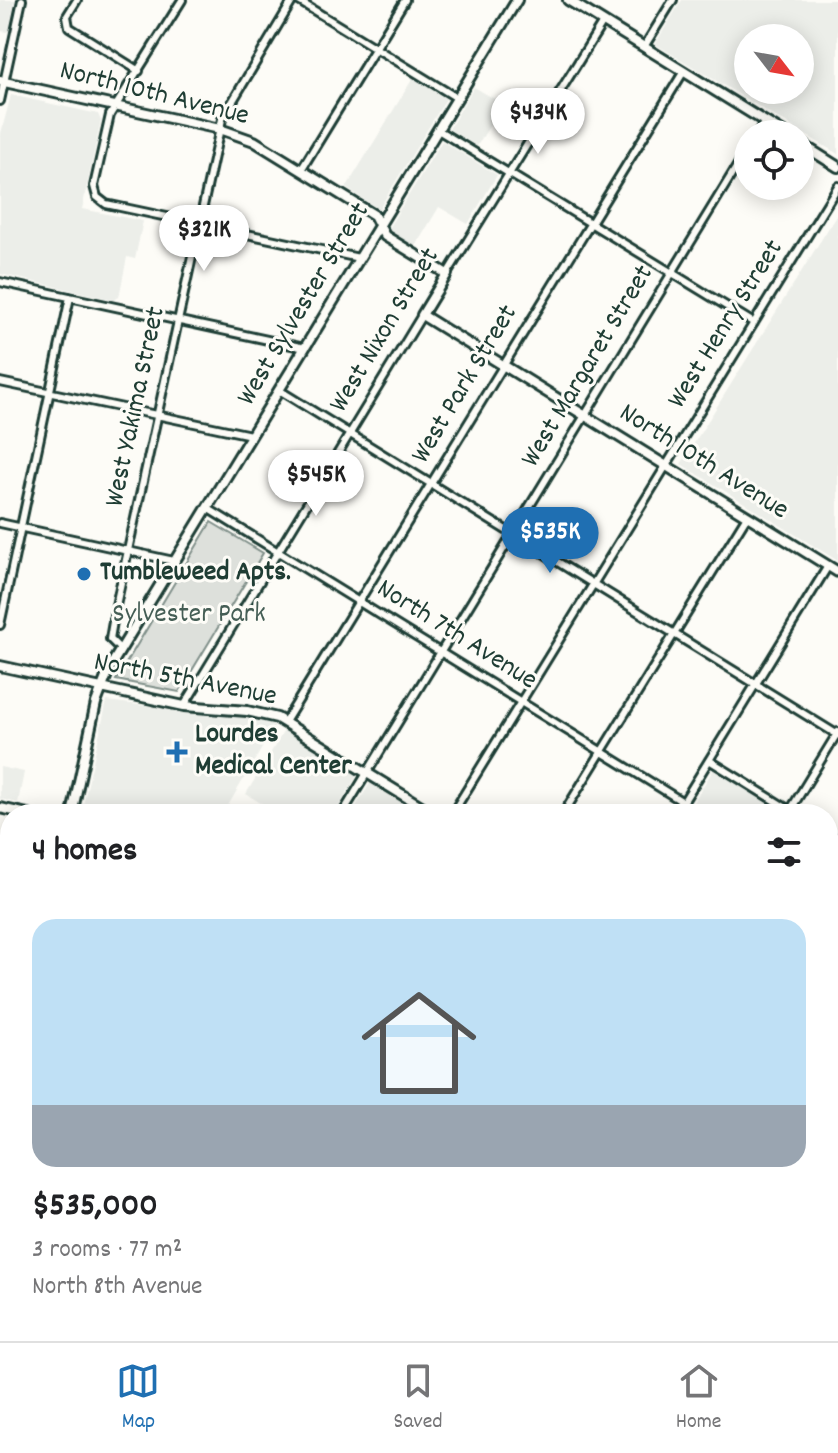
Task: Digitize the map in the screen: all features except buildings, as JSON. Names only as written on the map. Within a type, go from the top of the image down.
[{"type":"street","points":[[0,101],[22,0]]},
{"type":"street","points":[[77,0],[67,24],[139,71]]},
{"type":"street","points":[[182,0],[110,115],[95,183],[97,197],[106,204],[359,258]]},
{"type":"street","points":[[295,0],[457,98]]},
{"type":"street","name":"West Yakima Street","points":[[120,649],[110,639],[223,117],[295,0]]},
{"type":"street","points":[[301,170],[405,0]]},
{"type":"street","name":"West Sylvester Street","points":[[74,804],[100,688],[120,649],[517,0]]},
{"type":"street","points":[[568,0],[763,120]]},
{"type":"street","points":[[644,47],[673,0]]},
{"type":"street","name":"West Nixon Street","points":[[184,706],[603,22]]},
{"type":"street","name":"West Park Street","points":[[285,722],[684,71]]},
{"type":"street","name":"North 10th Avenue","points":[[2,82],[220,129],[247,138],[374,215],[385,236],[447,274]]},
{"type":"street","points":[[438,130],[754,323]]},
{"type":"street","points":[[814,152],[838,167]]},
{"type":"street","name":"West Margaret Street","points":[[348,804],[734,171]]},
{"type":"street","name":"West Henry Street","points":[[458,804],[838,186]]},
{"type":"street","points":[[0,282],[305,348]]},
{"type":"street","points":[[0,625],[70,297]]},
{"type":"street","name":"North 10th Avenue","points":[[422,315],[838,572]]},
{"type":"street","points":[[0,382],[251,435]]},
{"type":"street","points":[[279,390],[837,733],[796,804]]},
{"type":"street","name":"North 7th Avenue","points":[[207,508],[683,802]]},
{"type":"street","points":[[569,804],[747,516]]},
{"type":"street","points":[[0,523],[174,561]]},
{"type":"street","points":[[683,802],[828,566]]},
{"type":"street","name":"North 5th Avenue","points":[[0,666],[184,706],[247,711],[285,722],[418,804]]},
{"type":"street","points":[[709,760],[777,804]]},
{"type":"shaded area","points":[[0,0],[15,0],[9,32],[0,31]]},
{"type":"shaded area","points":[[682,0],[838,0],[838,154],[814,140],[814,120],[781,120],[755,104],[814,104],[814,24],[734,24],[734,91],[655,44]]},
{"type":"shaded area","points":[[413,78],[446,99],[379,209],[346,188]]},
{"type":"shaded area","points":[[474,87],[503,104],[477,146],[449,129]]},
{"type":"shaded area","points":[[11,95],[98,114],[101,121],[82,209],[143,221],[135,259],[127,257],[119,297],[114,300],[0,274],[0,137]]},
{"type":"shaded area","points":[[442,141],[497,175],[468,224],[439,207],[415,247],[387,230]]},
{"type":"shaded area","points":[[838,213],[838,561],[681,464]]},
{"type":"shaded area","name":"Lourdes Medical Center","points":[[107,701],[261,720],[275,726],[229,804],[83,804]]},
{"type":"shaded area","points":[[285,729],[358,774],[340,804],[262,804],[246,794]]},
{"type":"shaded area","points":[[0,767],[24,772],[18,803],[0,799]]},
{"type":"shaded area","points":[[713,770],[770,804],[692,804]]},
{"type":"shaded area","points":[[371,782],[406,804],[357,804]]},
{"type":"green space","name":"Sylvester Park","points":[[211,522],[263,553],[179,692],[116,680]]},
{"type":"place","name":"Tumbleweed Apts.","points":[[84,574]]},
{"type":"place","name":"Lourdes Medical Center","points":[[177,752]]}]
